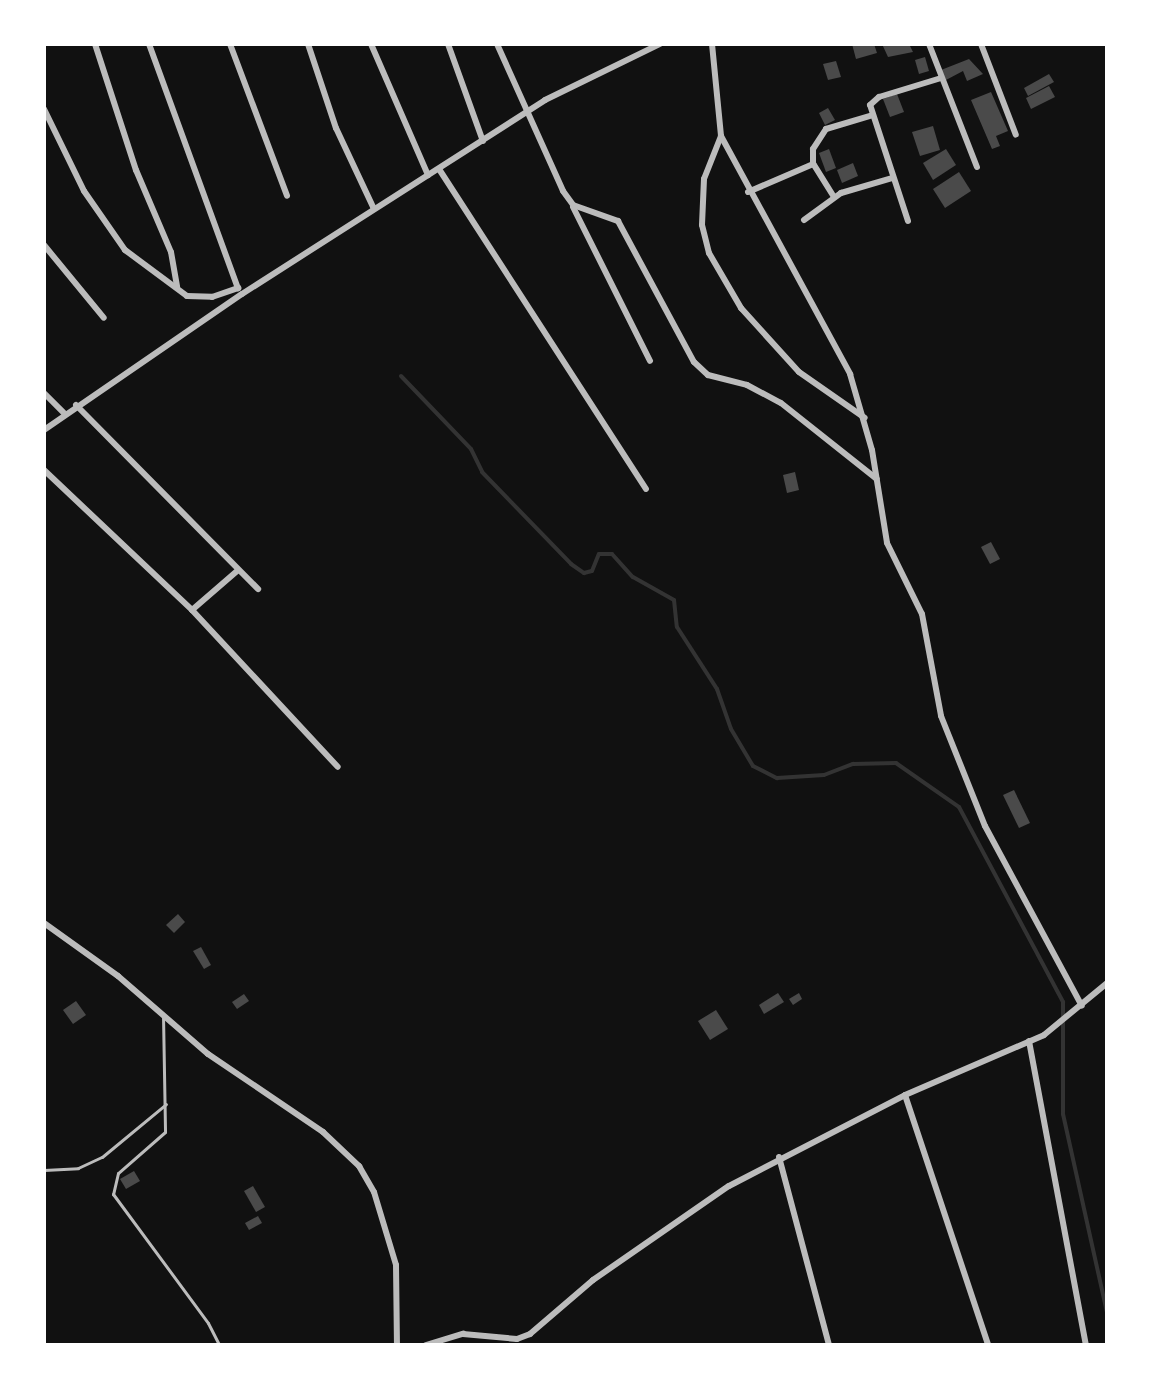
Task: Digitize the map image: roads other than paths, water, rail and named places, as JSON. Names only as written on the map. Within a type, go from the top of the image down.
[{"type":"street","points":[[95,44],[136,170],[171,252],[177,287]]},
{"type":"street","points":[[149,44],[240,291]]},
{"type":"street","points":[[230,44],[287,196]]},
{"type":"street","points":[[308,44],[336,128],[374,209]]},
{"type":"street","points":[[371,44],[428,175]]},
{"type":"street","points":[[448,44],[483,141]]},
{"type":"street","points":[[497,44],[650,361]]},
{"type":"street","points":[[44,430],[240,291],[530,110],[660,44]]},
{"type":"street","points":[[712,44],[721,136],[748,192],[850,374],[865,418],[887,543],[922,614],[941,716],[985,826],[1082,1006]]},
{"type":"street","points":[[929,44],[977,167]]},
{"type":"street","points":[[981,44],[1016,135]]},
{"type":"street","points":[[908,221],[870,116],[870,105],[879,97],[941,78]]},
{"type":"street","points":[[44,109],[105,226],[125,250],[197,299],[240,291]]},
{"type":"street","points":[[834,197],[813,164],[813,149],[826,129],[870,116]]},
{"type":"street","points":[[721,136],[704,179],[702,225],[709,253],[741,308],[769,341],[799,372],[865,418]]},
{"type":"street","points":[[748,192],[813,164]]},
{"type":"street","points":[[439,169],[646,489]]},
{"type":"street","points":[[804,220],[834,197],[892,178]]},
{"type":"street","points":[[573,205],[618,221],[701,370],[781,403],[877,479]]},
{"type":"street","points":[[44,245],[104,318]]},
{"type":"street","points":[[44,393],[64,413]]},
{"type":"street","points":[[76,405],[258,589]]},
{"type":"street","points":[[44,470],[192,610],[338,767]]},
{"type":"street","points":[[192,610],[237,571]]},
{"type":"street","points":[[44,923],[228,1069],[323,1132],[359,1166],[374,1192],[396,1265],[397,1345]]},
{"type":"street","points":[[426,1345],[463,1334],[517,1339],[530,1334],[593,1280],[779,1157],[905,1095],[1065,1023],[1107,983]]},
{"type":"street","points":[[1029,1041],[1086,1345]]},
{"type":"street","points":[[905,1095],[988,1345]]},
{"type":"street","points":[[779,1157],[829,1345]]},
{"type":"lane","points":[[163,1015],[165,1132],[118,1173],[113,1194],[208,1323],[219,1345]]},
{"type":"lane","points":[[44,1170],[78,1168],[102,1157],[166,1104]]},
{"type":"waterway","points":[[401,376],[471,449],[482,472],[571,564],[584,573],[592,571],[599,554],[612,554],[633,577],[674,600],[677,627],[717,689],[731,729],[753,766],[777,778],[824,775],[853,764],[896,763],[959,807],[1063,1002],[1063,1114],[1107,1312]]}]
